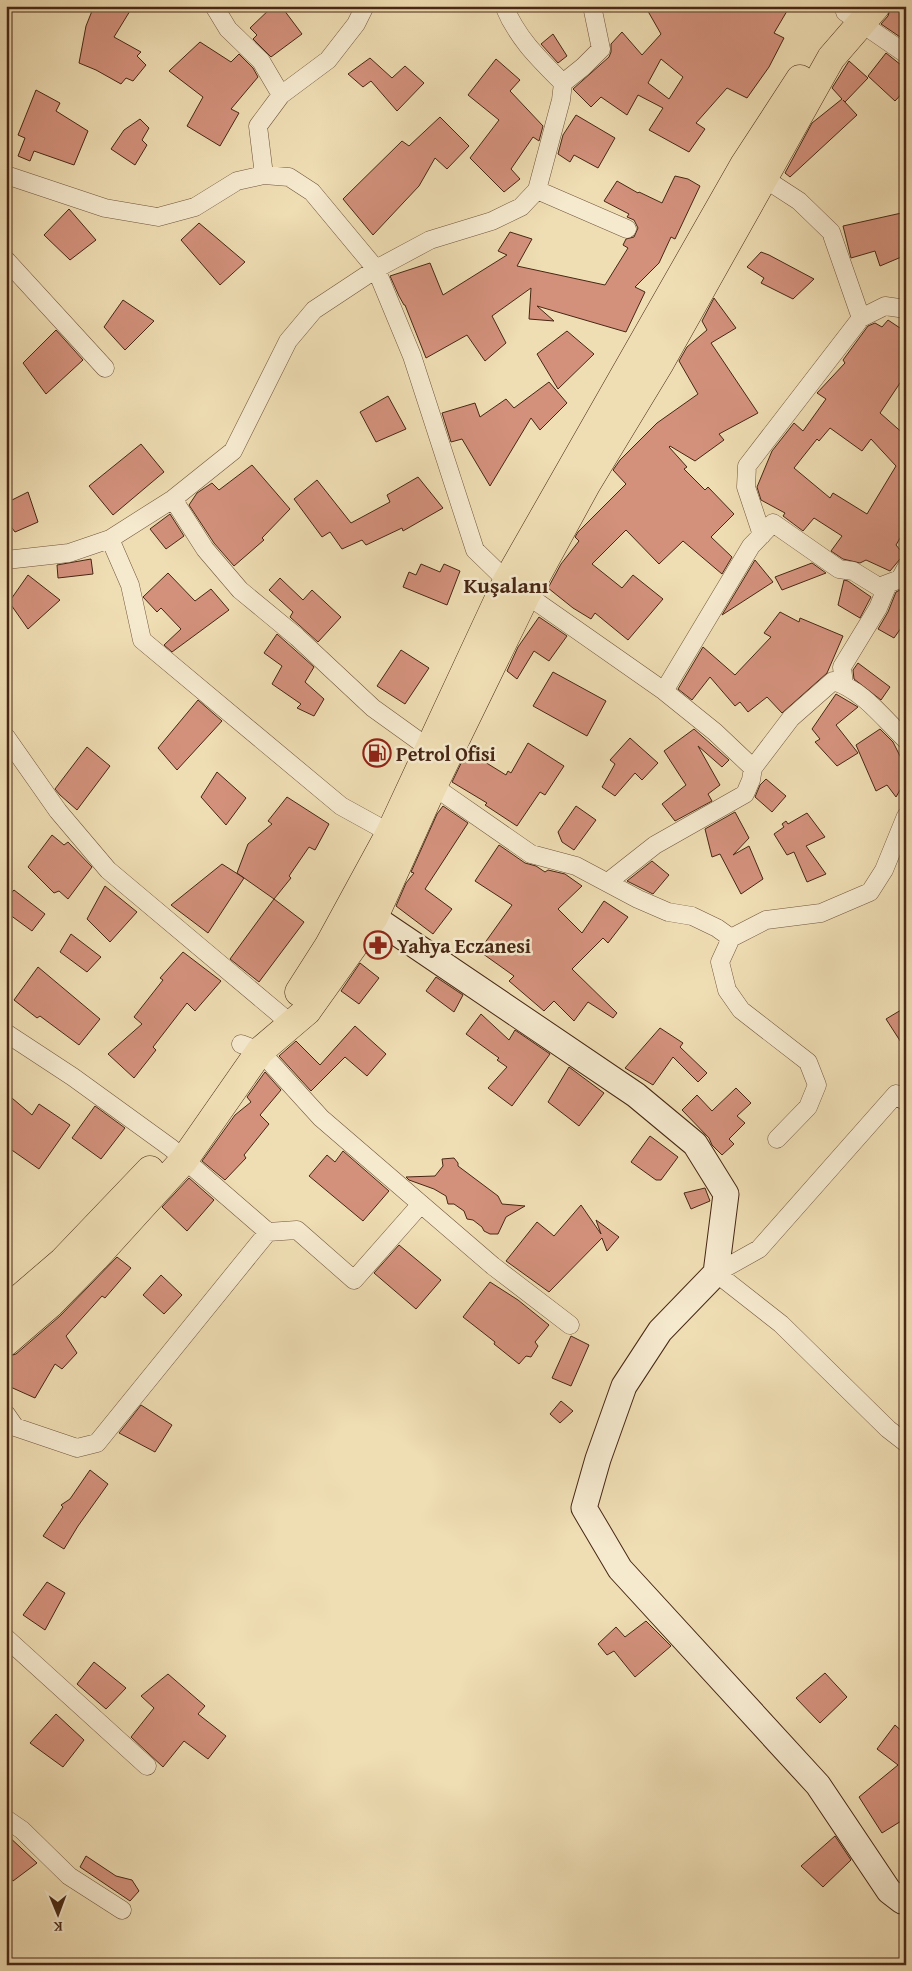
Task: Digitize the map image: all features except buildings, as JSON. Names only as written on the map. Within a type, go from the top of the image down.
[{"type":"highway","points":[[6,1342],[50,1304],[95,1258],[178,1154],[251,1048],[283,1017],[329,945],[363,910],[390,834],[425,780],[430,749],[516,588],[754,172],[858,12]]},
{"type":"highway","points":[[251,1048],[307,1012],[363,910],[516,588]]},
{"type":"highway","points":[[6,1310],[63,1261],[178,1154]]},
{"type":"street","points":[[214,6],[228,29],[261,61],[281,95]]},
{"type":"street","points":[[264,175],[258,126],[281,95],[328,60],[356,24],[365,6]]},
{"type":"street","points":[[504,6],[512,25],[536,56],[563,82]]},
{"type":"street","points":[[6,560],[70,553],[110,539],[173,499],[233,451],[288,341],[314,310],[376,268],[430,240],[492,221],[520,207],[537,190],[563,82],[583,67],[601,49],[592,6]]},
{"type":"street","points":[[858,12],[906,54]]},
{"type":"street","points":[[754,172],[799,200],[831,232],[861,318]]},
{"type":"street","points":[[6,175],[105,208],[158,217],[196,207],[237,181],[264,175],[289,177],[312,192],[376,268],[412,356],[476,550],[516,588],[664,691],[715,732],[752,768]]},
{"type":"street","points":[[537,190],[627,229]]},
{"type":"street","points":[[6,260],[105,368]]},
{"type":"street","points":[[762,535],[746,487],[747,466],[861,318],[885,306],[906,309]]},
{"type":"street","points":[[173,499],[205,549],[240,590],[297,637],[373,708],[430,749]]},
{"type":"street","points":[[664,691],[751,546],[773,523],[839,569],[853,571],[879,587],[900,579],[906,568]]},
{"type":"street","points":[[110,539],[130,585],[142,640],[341,806],[390,834]]},
{"type":"street","points":[[844,684],[842,667],[878,608],[888,584]]},
{"type":"street","points":[[608,882],[655,845],[745,794],[751,780],[752,768],[791,718],[833,681],[844,684],[863,699],[906,740]]},
{"type":"street","points":[[6,737],[58,811],[108,870],[283,1017]]},
{"type":"street","points":[[425,780],[531,854],[576,866],[638,899],[668,912],[692,916],[717,928],[731,938]]},
{"type":"street","points":[[777,1139],[808,1107],[817,1085],[808,1062],[741,1010],[727,990],[720,962],[731,938],[766,920],[821,912],[870,892],[884,870],[906,816]]},
{"type":"street","points":[[363,910],[636,1095],[696,1144],[726,1194],[716,1272]]},
{"type":"street","points":[[6,1033],[73,1077],[178,1154],[268,1232],[297,1230],[354,1280],[421,1204]]},
{"type":"street","points":[[251,1048],[321,1118],[493,1266],[570,1325]]},
{"type":"street","points":[[906,1102],[896,1094],[759,1249],[716,1272],[660,1331],[624,1386],[598,1459],[584,1508],[620,1570],[818,1786],[889,1891],[902,1901],[906,1900]]},
{"type":"street","points":[[6,1414],[15,1427],[77,1448],[97,1443],[268,1232]]},
{"type":"street","points":[[716,1272],[781,1324],[888,1429],[906,1443]]},
{"type":"street","points":[[6,1638],[147,1766]]},
{"type":"street","points":[[6,1819],[22,1830],[68,1876],[122,1910]]},
{"type":"place","name":"Petrol Ofisi","points":[[377,753]]},
{"type":"place","name":"Yahya Eczanesi","points":[[378,945]]},
{"type":"district","name":"Kuşalanı","points":[[506,585]]}]
